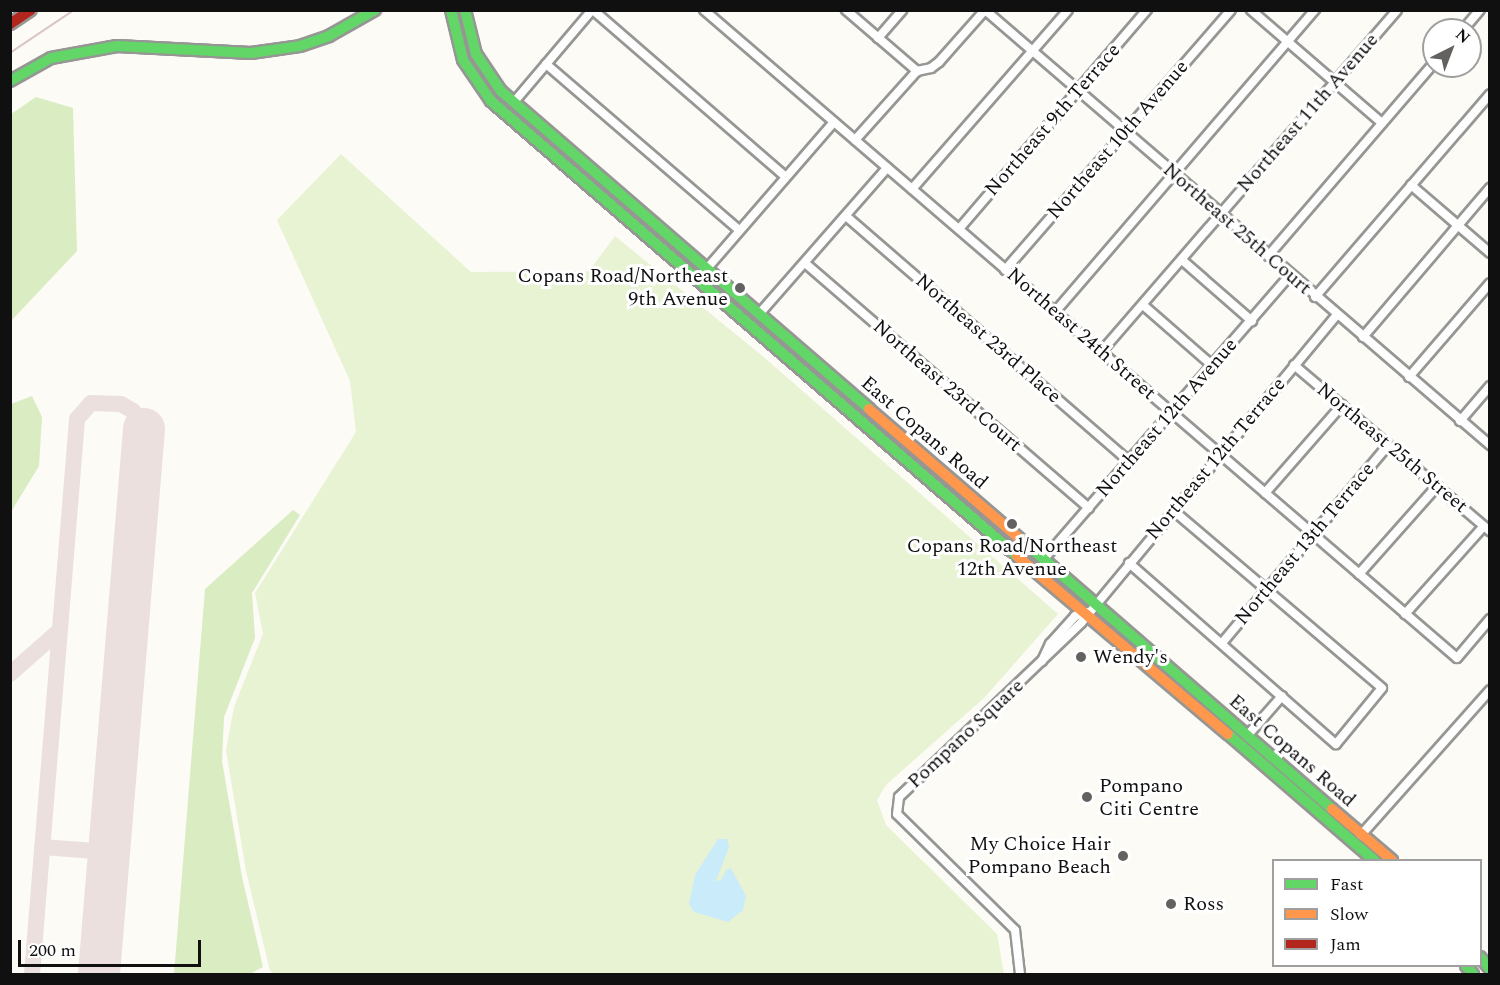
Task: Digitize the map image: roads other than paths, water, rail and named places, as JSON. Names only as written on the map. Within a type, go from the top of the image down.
[{"type":"main road","points":[[10,24],[31,10]]},
{"type":"main road","points":[[10,81],[51,58],[84,50],[117,46],[251,53],[300,46],[329,36],[375,10]]},
{"type":"main road","name":"East Copans Road","points":[[451,10],[463,60],[491,101],[989,533],[1091,608],[1245,741],[1372,859]]},
{"type":"main road","name":"East Copans Road","points":[[465,10],[484,71],[514,102],[1043,560],[1091,608],[1230,734],[1261,748],[1390,859]]},
{"type":"street","points":[[514,102],[592,10],[786,177]]},
{"type":"street","name":"Northeast 24th Street","points":[[704,10],[1457,658],[1490,619]]},
{"type":"street","points":[[846,10],[917,71]]},
{"type":"street","points":[[878,38],[902,10]]},
{"type":"street","points":[[855,140],[917,71],[931,68],[939,62],[985,10]]},
{"type":"street","name":"Northeast 25th Court","points":[[985,10],[1290,276],[1490,445]]},
{"type":"street","points":[[912,189],[1068,10]]},
{"type":"street","name":"Northeast 9th Terrace","points":[[959,229],[1147,10]]},
{"type":"street","name":"Northeast 10th Avenue","points":[[1005,270],[1231,10]]},
{"type":"street","points":[[1251,10],[1382,123]]},
{"type":"street","points":[[1055,312],[1315,10]]},
{"type":"street","name":"Northeast 11th Avenue","points":[[1101,352],[1397,10]]},
{"type":"street","points":[[546,64],[739,230]]},
{"type":"street","points":[[1268,256],[1422,77]]},
{"type":"street","points":[[1315,297],[1490,94]]},
{"type":"street","points":[[697,280],[834,122]]},
{"type":"street","points":[[760,313],[887,168]]},
{"type":"street","points":[[1410,185],[1490,253]]},
{"type":"street","points":[[1362,337],[1490,189]]},
{"type":"street","name":"Northeast 23rd Place","points":[[846,216],[1130,462]]},
{"type":"street","points":[[1182,260],[1252,321]]},
{"type":"street","name":"Northeast 23rd Court","points":[[805,263],[1089,508]]},
{"type":"street","name":"Northeast 12th Avenue","points":[[1043,560],[1290,276]]},
{"type":"street","points":[[1409,377],[1490,283]]},
{"type":"street","points":[[1143,305],[1213,366]]},
{"type":"street","name":"Northeast 12th Terrace","points":[[1091,608],[1175,512],[1337,315]]},
{"type":"street","name":"Northeast 25th Street","points":[[1294,365],[1486,529]]},
{"type":"street","points":[[1460,421],[1490,386]]},
{"type":"street","points":[[1265,493],[1342,405]]},
{"type":"street","name":"Northeast 13th Terrace","points":[[1222,643],[1388,446]]},
{"type":"street","points":[[1359,574],[1437,486]]},
{"type":"street","points":[[1129,563],[1336,744],[1382,688],[1175,512]]},
{"type":"street","points":[[1405,614],[1486,529]]},
{"type":"street","name":"Pompano Square","points":[[1020,975],[1015,930],[897,814],[896,805],[899,796],[1041,662],[1050,644],[1075,616],[1091,608]]},
{"type":"street","points":[[1361,835],[1490,690]]},
{"type":"street","points":[[1245,741],[1282,696]]},
{"type":"water","points":[[718,839],[727,839],[729,847],[716,881],[721,880],[726,870],[731,868],[746,896],[743,910],[728,922],[694,912],[689,904],[695,875]]},
{"type":"railway","points":[[10,53],[74,10]]},
{"type":"place","name":"Copans Road/Northeast 9th Avenue","points":[[740,288]]},
{"type":"place","name":"Copans Road/Northeast 12th Avenue","points":[[1012,524]]},
{"type":"place","name":"Wendy's","points":[[1081,657]]},
{"type":"place","name":"Pompano Citi Centre","points":[[1087,797]]},
{"type":"place","name":"My Choice Hair Pompano Beach","points":[[1123,856]]},
{"type":"place","name":"Ross","points":[[1171,904]]}]
